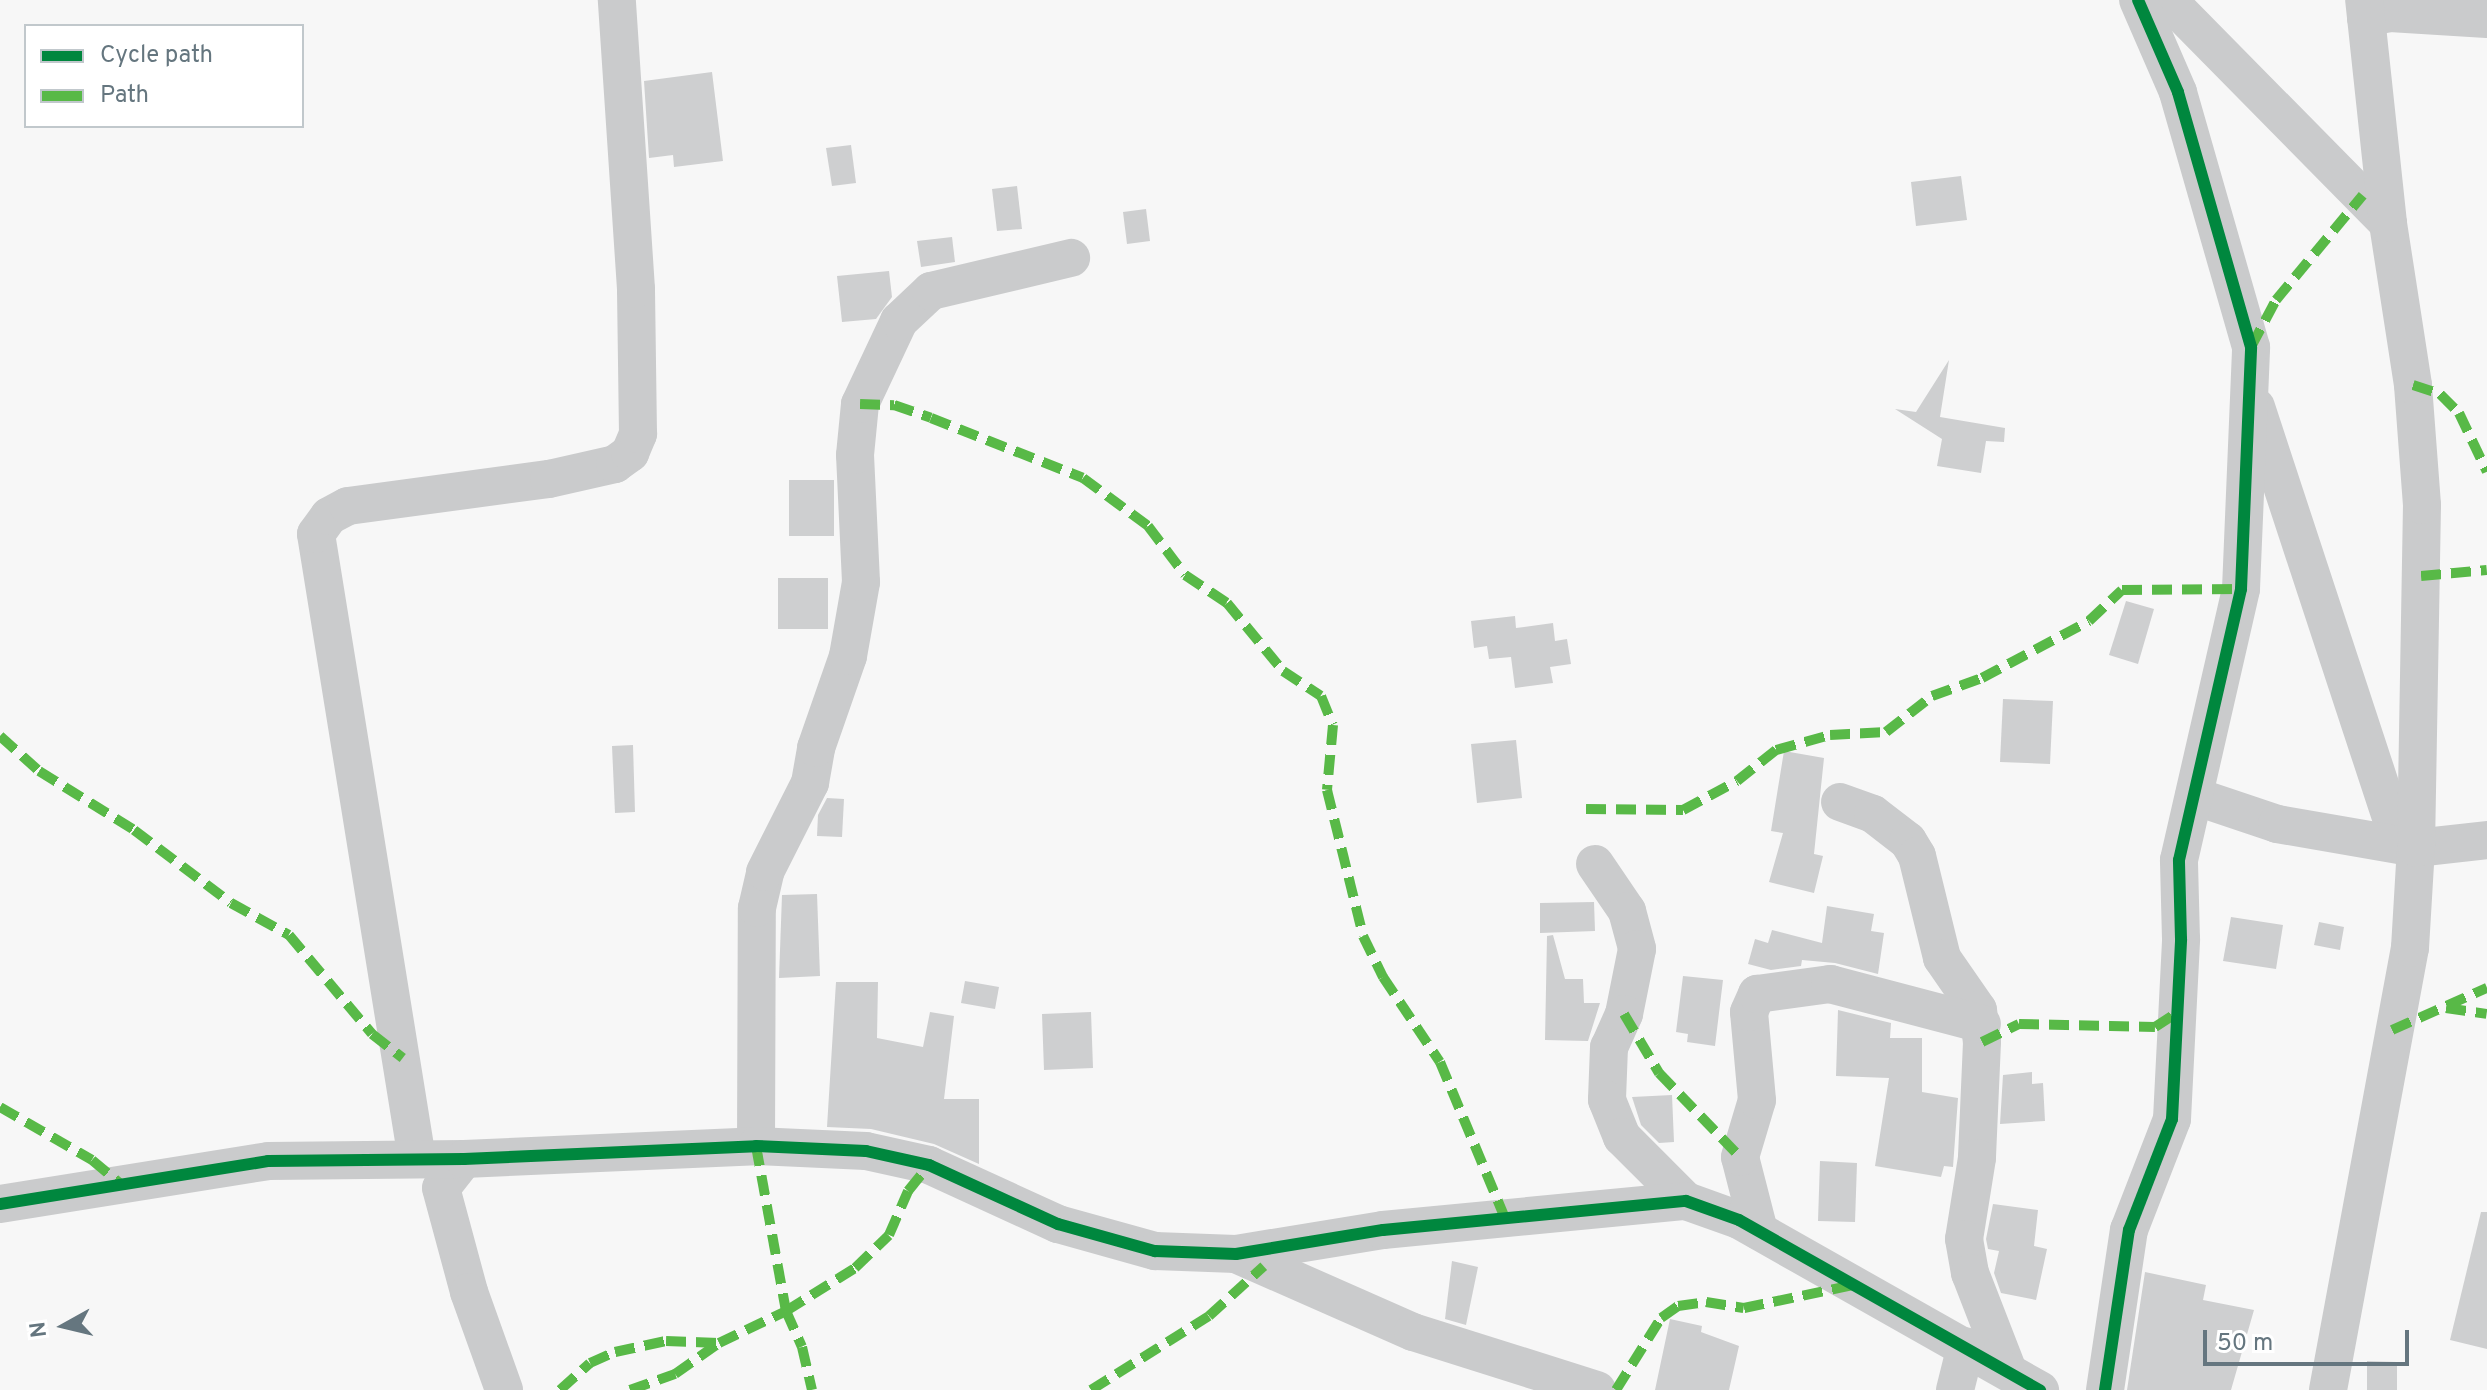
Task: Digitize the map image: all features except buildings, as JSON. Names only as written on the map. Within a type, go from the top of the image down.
[{"type":"street","points":[[417,1159],[316,534],[329,516],[348,506],[549,479],[615,464],[630,453],[638,434],[636,289],[617,0]]},
{"type":"street","points":[[2105,1390],[2129,1230],[2172,1119],[2181,939],[2179,860],[2241,589],[2250,394],[2251,347],[2227,250],[2189,145],[2178,92],[2138,0]]},
{"type":"street","points":[[2168,0],[2388,223]]},
{"type":"street","points":[[2328,1390],[2410,948],[2408,845],[2422,505],[2413,385],[2388,223],[2365,9],[2487,19]]},
{"type":"street","points":[[756,1146],[757,908],[765,872],[810,783],[816,748],[848,656],[861,582],[855,455],[860,404],[899,321],[931,291],[1071,258]]},
{"type":"street","points":[[2250,394],[2408,845]]},
{"type":"street","points":[[2194,796],[2313,832],[2408,845],[2487,840]]},
{"type":"street","points":[[1840,802],[1873,814],[1908,841],[1917,856],[1942,958],[1978,1010],[1982,1024],[1977,1158],[1964,1239],[1970,1273],[2008,1371]]},
{"type":"street","points":[[1595,864],[1627,911],[1637,949],[1624,1014],[1609,1047],[1607,1100],[1622,1137],[1686,1201],[1759,1231],[2040,1390]]},
{"type":"street","points":[[1759,1231],[1740,1157],[1757,1100],[1749,1012],[1757,994],[1830,984],[1982,1024]]},
{"type":"street","points":[[0,1204],[268,1161],[464,1159],[756,1146],[866,1151],[898,1157],[971,1180],[1058,1224],[1155,1251],[1236,1254],[1383,1230],[1686,1201]]},
{"type":"street","points":[[464,1159],[441,1188],[469,1292],[504,1390]]},
{"type":"street","points":[[1236,1254],[1413,1332],[1597,1390]]},
{"type":"street","points":[[1955,1390],[1966,1346]]},
{"type":"marked path","points":[[2251,347],[2276,300],[2363,195]]},
{"type":"marked path","points":[[2413,385],[2440,394],[2459,413],[2487,472]]},
{"type":"marked path","points":[[860,404],[894,405],[1083,478],[1148,526],[1185,575],[1227,603],[1283,671],[1321,696],[1333,725],[1327,790],[1363,936],[1383,977],[1440,1062],[1505,1218]]},
{"type":"marked path","points":[[2421,576],[2487,570]]},
{"type":"marked path","points":[[1586,809],[1683,810],[1737,781],[1776,750],[1830,735],[1886,732],[1932,696],[1982,678],[2089,621],[2122,590],[2241,589]]},
{"type":"marked path","points":[[0,736],[39,771],[134,830],[231,903],[289,935],[372,1034],[403,1058]]},
{"type":"marked path","points":[[2392,1030],[2487,988]]},
{"type":"marked path","points":[[2446,1008],[2487,1014]]},
{"type":"marked path","points":[[1982,1042],[2019,1024],[2155,1027],[2178,1012]]},
{"type":"marked path","points":[[1624,1014],[1659,1073],[1740,1157]]},
{"type":"marked path","points":[[0,1107],[92,1160],[121,1184]]},
{"type":"marked path","points":[[756,1146],[786,1311],[802,1347],[812,1390]]},
{"type":"marked path","points":[[630,1390],[675,1374],[719,1343],[786,1311],[855,1268],[889,1235],[908,1191],[929,1165]]},
{"type":"marked path","points":[[1091,1390],[1209,1316],[1264,1266]]},
{"type":"marked path","points":[[1616,1390],[1661,1318],[1678,1306],[1706,1302],[1744,1308],[1853,1285]]},
{"type":"marked path","points":[[560,1390],[590,1363],[615,1352],[666,1341],[719,1343]]},
{"type":"cycle path","points":[[2105,1390],[2129,1230],[2172,1119],[2181,939],[2179,860],[2241,589],[2251,347],[2178,92],[2138,0]]},
{"type":"cycle path","points":[[0,1204],[268,1161],[464,1159],[756,1146],[866,1151],[929,1165],[1058,1224],[1155,1251],[1236,1254],[1383,1230],[1686,1201],[1739,1220],[2040,1390]]}]
